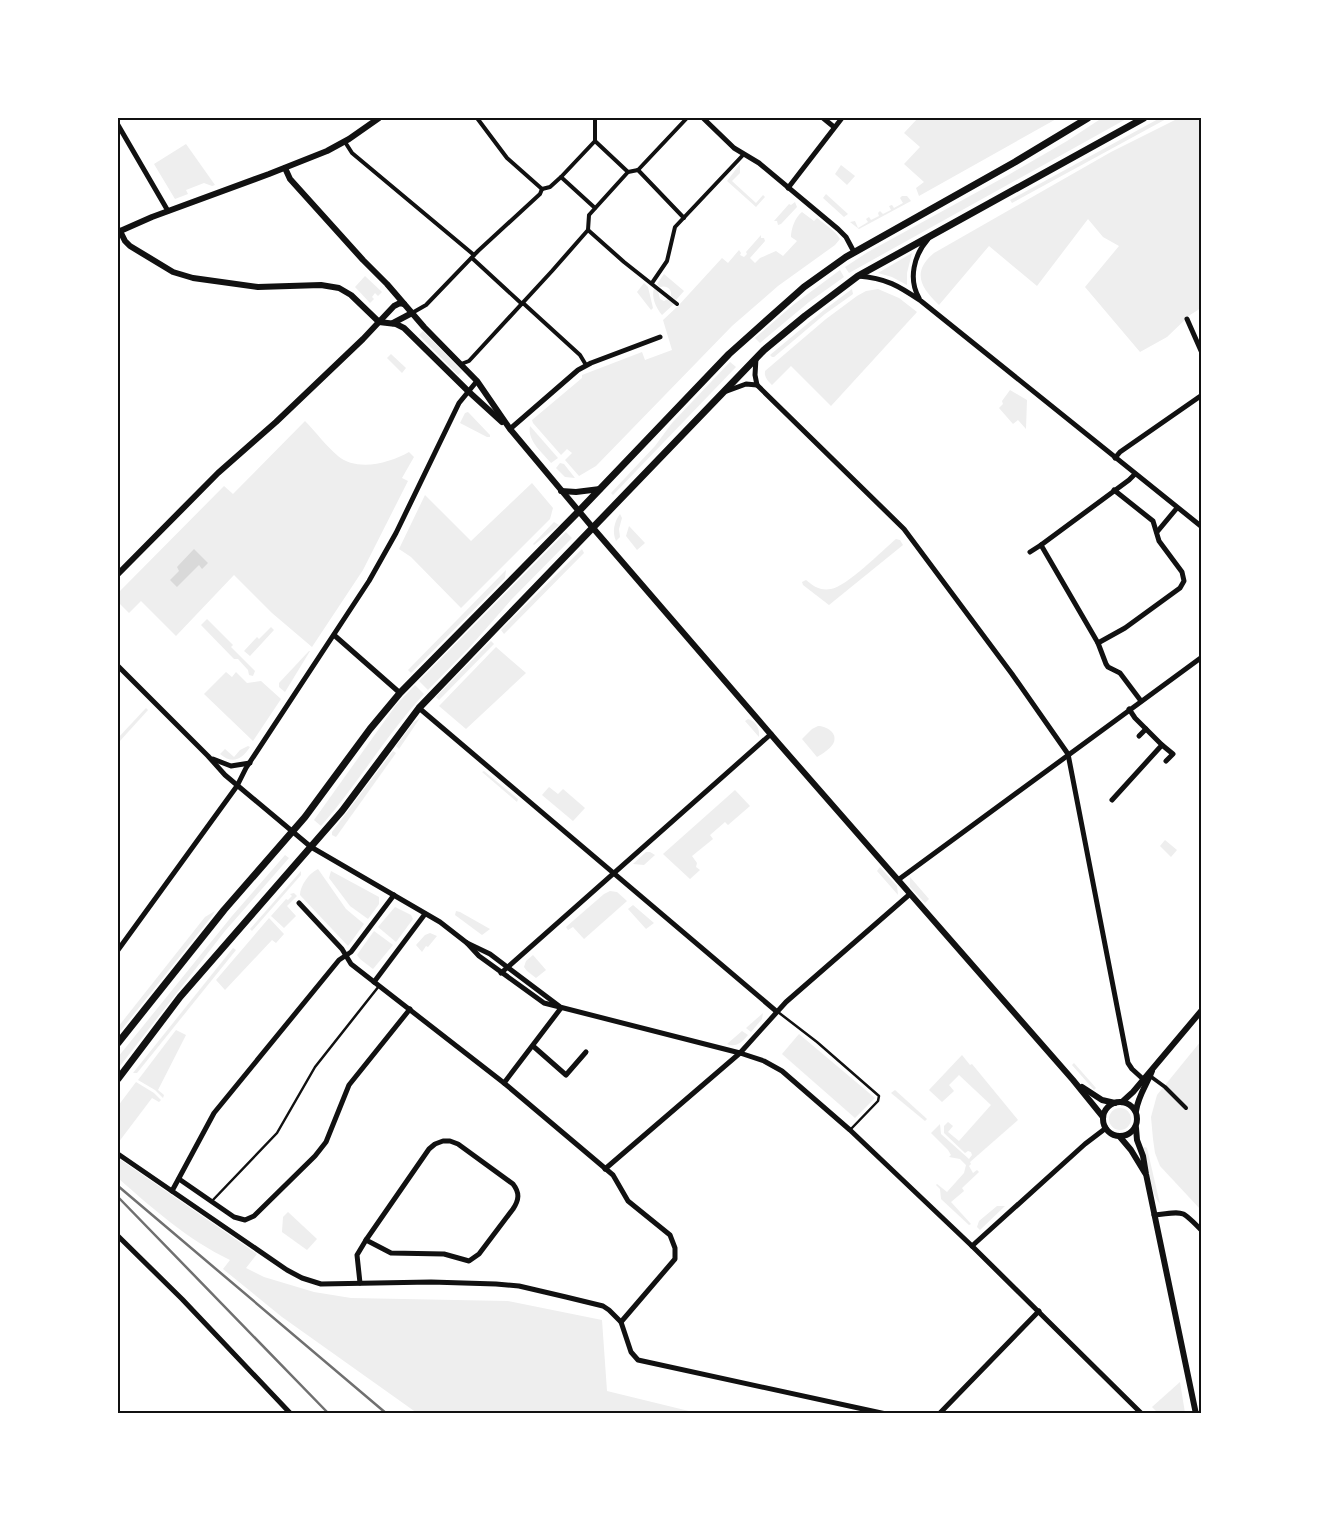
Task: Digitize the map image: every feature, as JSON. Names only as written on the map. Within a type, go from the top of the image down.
[{"type":"main road","points":[[118,1043],[193,948],[309,812],[370,729],[400,693],[579,511],[729,354],[804,287],[854,252],[1015,162],[1088,118]]},
{"type":"main road","points":[[118,1079],[180,997],[347,804],[419,708],[756,358],[805,316],[858,276],[934,232],[1144,118]]},
{"type":"street","points":[[379,118],[345,142],[285,168],[119,231],[124,241],[130,246],[173,272],[193,278],[258,287],[322,286],[339,288],[351,295],[379,322],[393,323],[408,332],[510,429]]},
{"type":"street","points":[[477,118],[507,158],[542,189]]},
{"type":"street","points":[[542,189],[550,187],[562,177],[595,141],[595,118]]},
{"type":"street","points":[[461,364],[469,361],[588,230],[589,215],[594,208],[628,172],[638,170],[687,118]]},
{"type":"street","points":[[703,118],[727,142],[759,163],[843,234],[854,252]]},
{"type":"street","points":[[823,118],[834,127]]},
{"type":"street","points":[[788,188],[842,118]]},
{"type":"street","points":[[118,125],[168,211]]},
{"type":"street","points":[[595,141],[628,172]]},
{"type":"street","points":[[345,142],[352,152],[473,256],[580,355],[586,365]]},
{"type":"street","points":[[652,283],[666,261],[673,231],[744,154]]},
{"type":"street","points":[[285,168],[294,184],[477,381],[510,429],[579,511],[1073,1080],[1103,1117],[1106,1128],[1112,1135],[1126,1136],[1136,1128]]},
{"type":"street","points":[[638,170],[684,218]]},
{"type":"street","points":[[562,177],[594,208]]},
{"type":"street","points":[[393,323],[426,305],[473,256],[540,194],[542,189]]},
{"type":"street","points":[[588,230],[624,262],[677,304]]},
{"type":"street","points":[[921,301],[914,288],[914,271],[921,248],[934,232]]},
{"type":"street","points":[[858,276],[876,277],[886,280],[898,285],[921,301],[1202,528]]},
{"type":"street","points":[[118,574],[218,474],[276,422],[396,304],[404,304]]},
{"type":"street","points":[[1187,319],[1202,352]]},
{"type":"street","points":[[510,429],[574,372],[586,365],[660,337]]},
{"type":"street","points":[[756,358],[755,375],[757,385],[904,529],[1002,660],[1068,754],[1128,1063],[1143,1079]]},
{"type":"street","points":[[118,950],[237,786],[334,635],[389,547],[459,403],[477,381]]},
{"type":"street","points":[[724,392],[746,384],[757,385]]},
{"type":"street","points":[[1115,458],[1120,452],[1202,395]]},
{"type":"street","points":[[1030,552],[1041,546],[1134,474]]},
{"type":"street","points":[[562,490],[582,492],[600,488]]},
{"type":"street","points":[[1098,643],[1125,628],[1180,588],[1184,578],[1182,572],[1159,541],[1156,527],[1151,518],[1114,490]]},
{"type":"street","points":[[1156,532],[1177,508]]},
{"type":"street","points":[[1041,546],[1098,643],[1108,667],[1120,673],[1140,701]]},
{"type":"street","points":[[334,635],[400,693]]},
{"type":"street","points":[[898,880],[1202,657]]},
{"type":"street","points":[[118,666],[237,786],[311,847],[425,914],[467,943],[490,954],[561,1008]]},
{"type":"street","points":[[419,708],[776,1012]]},
{"type":"street","points":[[1129,709],[1135,718],[1173,754],[1166,761]]},
{"type":"street","points":[[1139,736],[1146,729]]},
{"type":"street","points":[[501,973],[771,734]]},
{"type":"street","points":[[1112,800],[1162,744]]},
{"type":"street","points":[[208,756],[228,766],[250,763]]},
{"type":"street","points":[[605,1169],[740,1053],[776,1012],[910,894]]},
{"type":"street","points":[[172,1191],[214,1113],[339,960],[351,952],[394,896]]},
{"type":"street","points":[[299,903],[350,962],[504,1083],[605,1169],[615,1178],[628,1200],[670,1235],[675,1248],[675,1259],[621,1322]]},
{"type":"street","points":[[374,982],[425,914]]},
{"type":"street","points":[[467,943],[479,956],[539,1001],[740,1053],[764,1061],[782,1072],[850,1130],[1039,1311],[1142,1414]]},
{"type":"street","points":[[504,1083],[561,1008]]},
{"type":"street","points":[[179,1179],[239,1219],[245,1220],[254,1216],[315,1156],[326,1142],[349,1085],[410,1009]]},
{"type":"street","points":[[1103,1117],[1107,1108],[1126,1099],[1151,1072],[1202,1010]]},
{"type":"street","points":[[533,1046],[566,1075],[586,1052]]},
{"type":"street","points":[[1151,1072],[1186,1108]]},
{"type":"street","points":[[1151,1072],[1138,1101],[1136,1140],[1143,1156],[1196,1414]]},
{"type":"street","points":[[1073,1080],[1102,1100],[1130,1105],[1136,1111]]},
{"type":"street","points":[[972,1246],[1078,1150],[1106,1128]]},
{"type":"street","points":[[1120,1137],[1132,1150],[1146,1174]]},
{"type":"street","points":[[360,1283],[357,1255],[366,1240],[429,1149],[435,1144],[443,1141],[458,1144],[513,1184],[518,1191],[517,1201],[513,1209],[479,1254],[472,1260],[466,1261],[439,1253],[391,1253],[366,1240]]},
{"type":"street","points":[[118,1154],[287,1270],[302,1278],[321,1284],[431,1282],[519,1286],[604,1306],[621,1322],[631,1352],[638,1360],[886,1414]]},
{"type":"street","points":[[1154,1215],[1179,1212],[1186,1215],[1202,1231]]},
{"type":"street","points":[[118,1236],[182,1299],[291,1414]]},
{"type":"street","points":[[939,1414],[1039,1311]]},
{"type":"lane","points":[[211,1201],[277,1133],[318,1064],[379,986]]},
{"type":"lane","points":[[776,1012],[817,1042],[879,1096],[876,1103],[850,1130]]},
{"type":"shaded area","points":[[918,118],[1058,118],[919,196],[916,188],[924,182],[904,164],[920,147],[904,133]]},
{"type":"shaded area","points":[[1102,118],[1128,118],[849,273],[845,267],[868,252],[1067,141]]},
{"type":"shaded area","points":[[1160,118],[1168,118],[1012,203],[1010,200]]},
{"type":"shaded area","points":[[1179,118],[1201,118],[1201,308],[1190,315],[1167,337],[1140,352],[1085,287],[1119,246],[1103,237],[1088,219],[1037,286],[989,246],[939,305],[927,292],[921,280],[921,273],[927,260],[934,253],[1111,152]]},
{"type":"shaded area","points":[[186,144],[215,185],[212,186],[204,183],[186,190],[188,194],[175,199],[154,164]]},
{"type":"shaded area","points":[[740,164],[740,173],[732,181],[756,203],[763,195],[765,197],[756,207],[727,181]]},
{"type":"shaded area","points":[[841,165],[855,176],[847,185],[835,174]]},
{"type":"shaded area","points":[[826,194],[848,214],[844,217],[823,198]]},
{"type":"shaded area","points":[[907,196],[911,201],[859,229],[850,222],[855,221],[858,228],[868,222],[866,219],[869,217],[871,220],[879,216],[878,213],[880,211],[883,214],[891,210],[889,206],[892,205],[894,208],[903,203],[900,198]]},
{"type":"shaded area","points":[[795,202],[797,207],[778,225],[777,221],[774,221],[789,204],[791,205]]},
{"type":"shaded area","points":[[802,212],[814,221],[817,218],[840,239],[835,245],[778,286],[732,326],[596,466],[579,476],[565,460],[572,453],[567,449],[561,455],[532,420],[582,378],[582,375],[642,352],[645,360],[672,350],[663,320],[722,258],[728,263],[739,250],[740,255],[744,257],[761,235],[761,238],[764,238],[765,241],[750,258],[755,263],[760,258],[776,251],[783,256],[797,241],[791,237],[792,230],[795,220]]},
{"type":"shaded area","points":[[912,253],[907,273],[907,285],[892,277],[878,273]]},
{"type":"shaded area","points":[[840,270],[844,277],[809,302],[760,343],[755,338],[793,305]]},
{"type":"shaded area","points":[[664,274],[684,291],[676,300],[671,296],[669,288],[660,287],[657,284]]},
{"type":"shaded area","points":[[365,276],[382,292],[378,296],[375,293],[372,297],[374,299],[370,303],[355,287]]},
{"type":"shaded area","points":[[644,283],[648,287],[653,308],[651,310],[637,292]]},
{"type":"shaded area","points":[[654,288],[658,291],[660,299],[664,301],[668,299],[674,304],[662,315],[655,302]]},
{"type":"shaded area","points":[[852,289],[853,294],[825,314],[774,357],[770,355],[824,310]]},
{"type":"shaded area","points":[[878,289],[899,298],[917,312],[831,406],[791,366],[772,385],[769,382],[765,371],[826,319],[857,296],[866,291]]},
{"type":"shaded area","points":[[423,331],[462,371],[458,375],[419,335]]},
{"type":"shaded area","points":[[391,354],[406,368],[402,373],[387,358]]},
{"type":"shaded area","points":[[730,362],[736,367],[613,495],[611,493],[655,446],[672,423]]},
{"type":"shaded area","points":[[1010,390],[1027,400],[1026,429],[1018,420],[1013,424],[999,408]]},
{"type":"shaded area","points":[[468,412],[490,437],[460,423],[465,413]]},
{"type":"shaded area","points":[[305,421],[338,456],[354,464],[364,465],[393,460],[409,452],[414,457],[402,478],[408,481],[363,570],[312,647],[272,613],[234,575],[176,636],[141,601],[129,613],[118,602],[118,593],[224,486],[233,494]]},
{"type":"shaded area","points":[[530,426],[558,458],[551,463],[533,442]]},
{"type":"shaded area","points":[[560,463],[564,464],[575,478],[565,477],[556,468]]},
{"type":"shaded area","points":[[532,483],[553,508],[550,519],[461,608],[411,557],[399,549],[425,495],[471,541]]},
{"type":"shaded area","points":[[620,514],[622,518],[619,529],[620,537],[616,541],[614,527]]},
{"type":"shaded area","points":[[554,522],[559,525],[534,545],[533,544]]},
{"type":"shaded area","points":[[629,526],[645,543],[637,550],[626,536]]},
{"type":"shaded area","points":[[566,532],[572,538],[511,600],[469,648],[428,690],[419,681]]},
{"type":"shaded area","points":[[896,539],[900,540],[903,545],[829,605],[803,585],[802,582],[806,580],[820,589],[838,587],[855,575]]},
{"type":"shaded area","points":[[194,549],[208,563],[202,569],[199,565],[177,587],[170,580],[179,571],[177,567]]},
{"type":"shaded area","points":[[582,549],[584,553],[504,634],[501,630]]},
{"type":"shaded area","points":[[506,570],[505,578],[411,673],[408,670]]},
{"type":"shaded area","points":[[207,619],[255,671],[253,676],[249,675],[248,670],[238,659],[234,659],[201,625]]},
{"type":"shaded area","points":[[271,627],[274,630],[250,656],[244,651],[257,637],[259,639]]},
{"type":"shaded area","points":[[491,641],[494,644],[439,700],[436,697]]},
{"type":"shaded area","points":[[496,647],[526,673],[466,729],[439,706]]},
{"type":"shaded area","points":[[309,651],[285,692],[279,687],[279,683]]},
{"type":"shaded area","points":[[226,672],[232,677],[236,672],[247,683],[261,681],[281,699],[253,741],[204,694]]},
{"type":"shaded area","points":[[415,685],[424,694],[397,726],[321,826],[314,820],[396,705]]},
{"type":"shaded area","points":[[146,708],[148,710],[119,742],[118,738]]},
{"type":"shaded area","points":[[420,718],[399,749],[396,746],[414,722]]},
{"type":"shaded area","points":[[748,719],[757,726],[759,737],[745,721]]},
{"type":"shaded area","points":[[818,726],[825,727],[831,731],[834,740],[830,748],[817,757],[802,739]]},
{"type":"shaded area","points":[[248,746],[250,747],[247,751],[237,759],[229,759],[220,754],[225,749],[234,757],[240,750]]},
{"type":"shaded area","points":[[393,751],[396,753],[336,837],[332,835],[332,832]]},
{"type":"shaded area","points":[[484,771],[518,799],[517,802],[482,772]]},
{"type":"shaded area","points":[[549,787],[558,794],[563,789],[585,808],[573,821],[542,795]]},
{"type":"shaded area","points":[[735,790],[750,806],[728,825],[725,822],[710,835],[713,839],[692,856],[697,863],[696,867],[700,870],[690,879],[663,854]]},
{"type":"shaded area","points":[[1165,840],[1177,850],[1171,857],[1160,846]]},
{"type":"shaded area","points":[[646,852],[655,855],[644,865],[633,864]]},
{"type":"shaded area","points":[[285,855],[289,858],[225,931],[120,1066],[118,1064],[118,1057],[232,916]]},
{"type":"shaded area","points":[[880,867],[897,886],[898,895],[877,871]]},
{"type":"shaded area","points":[[318,869],[346,909],[364,924],[348,946],[300,895],[306,880],[311,873]]},
{"type":"shaded area","points":[[301,871],[301,875],[252,931],[250,929]]},
{"type":"shaded area","points":[[331,871],[379,897],[379,904],[368,919],[350,906],[329,878]]},
{"type":"shaded area","points":[[910,877],[929,899],[925,903],[910,887]]},
{"type":"shaded area","points":[[610,891],[617,892],[627,901],[584,939],[573,927],[568,930],[566,927]]},
{"type":"shaded area","points":[[294,893],[297,896],[287,906],[296,916],[284,928],[271,916],[286,899],[288,900],[292,896],[290,894]]},
{"type":"shaded area","points":[[633,905],[654,923],[646,929],[628,909]]},
{"type":"shaded area","points":[[395,907],[411,915],[413,919],[396,942],[378,927]]},
{"type":"shaded area","points":[[215,911],[118,1034],[118,1027],[205,917]]},
{"type":"shaded area","points":[[456,911],[490,929],[482,935],[455,915]]},
{"type":"shaded area","points":[[269,918],[284,934],[276,943],[272,940],[225,990],[216,980]]},
{"type":"shaded area","points":[[374,931],[393,945],[373,969],[357,955]]},
{"type":"shaded area","points":[[430,933],[437,936],[422,952],[416,945],[425,935]]},
{"type":"shaded area","points":[[233,948],[236,950],[137,1073],[133,1073]]},
{"type":"shaded area","points":[[533,955],[546,970],[536,978],[524,967],[526,961]]},
{"type":"shaded area","points":[[763,1013],[762,1019],[751,1032],[746,1028]]},
{"type":"shaded area","points":[[176,1030],[186,1035],[158,1090],[164,1095],[163,1098],[155,1090],[138,1080]]},
{"type":"shaded area","points":[[742,1031],[748,1035],[741,1042],[736,1045],[727,1044]]},
{"type":"shaded area","points":[[799,1034],[875,1098],[855,1118],[782,1054]]},
{"type":"shaded area","points":[[1201,1041],[1201,1210],[1160,1166],[1155,1153],[1151,1117],[1157,1095]]},
{"type":"shaded area","points":[[962,1055],[970,1065],[972,1064],[1018,1120],[970,1162],[969,1166],[973,1173],[977,1170],[979,1172],[962,1188],[964,1191],[951,1202],[971,1224],[969,1225],[941,1199],[940,1189],[936,1185],[947,1192],[964,1173],[966,1165],[960,1159],[949,1157],[951,1155],[948,1150],[931,1133],[940,1124],[941,1134],[969,1159],[972,1155],[971,1152],[965,1153],[944,1133],[944,1126],[948,1122],[953,1126],[948,1132],[959,1141],[991,1105],[959,1075],[949,1085],[954,1091],[942,1102],[929,1090]]},
{"type":"shaded area","points":[[1074,1063],[1096,1088],[1094,1090],[1072,1065]]},
{"type":"shaded area","points":[[136,1082],[154,1093],[161,1100],[159,1102],[152,1098],[118,1143],[118,1106]]},
{"type":"shaded area","points":[[895,1090],[927,1119],[925,1121],[891,1093]]},
{"type":"shaded area","points":[[1120,1108],[1130,1115],[1131,1119],[1124,1129],[1120,1130],[1110,1123],[1109,1119],[1116,1109]]},
{"type":"shaded area","points":[[1142,1148],[1147,1148],[1160,1204],[1151,1184]]},
{"type":"shaded area","points":[[118,1158],[257,1254],[246,1268],[264,1277],[314,1292],[351,1298],[508,1301],[602,1320],[607,1391],[697,1413],[417,1413],[282,1317],[223,1269],[230,1260],[185,1233],[157,1212],[118,1178]]},
{"type":"shaded area","points":[[997,1206],[1005,1206],[980,1230],[977,1227],[979,1221]]},
{"type":"shaded area","points":[[288,1212],[317,1239],[307,1250],[282,1232],[283,1217]]},
{"type":"shaded area","points":[[1180,1382],[1185,1413],[1158,1413],[1152,1407]]},
{"type":"railway","points":[[118,1186],[387,1414]]},
{"type":"railway","points":[[118,1197],[329,1414]]}]
